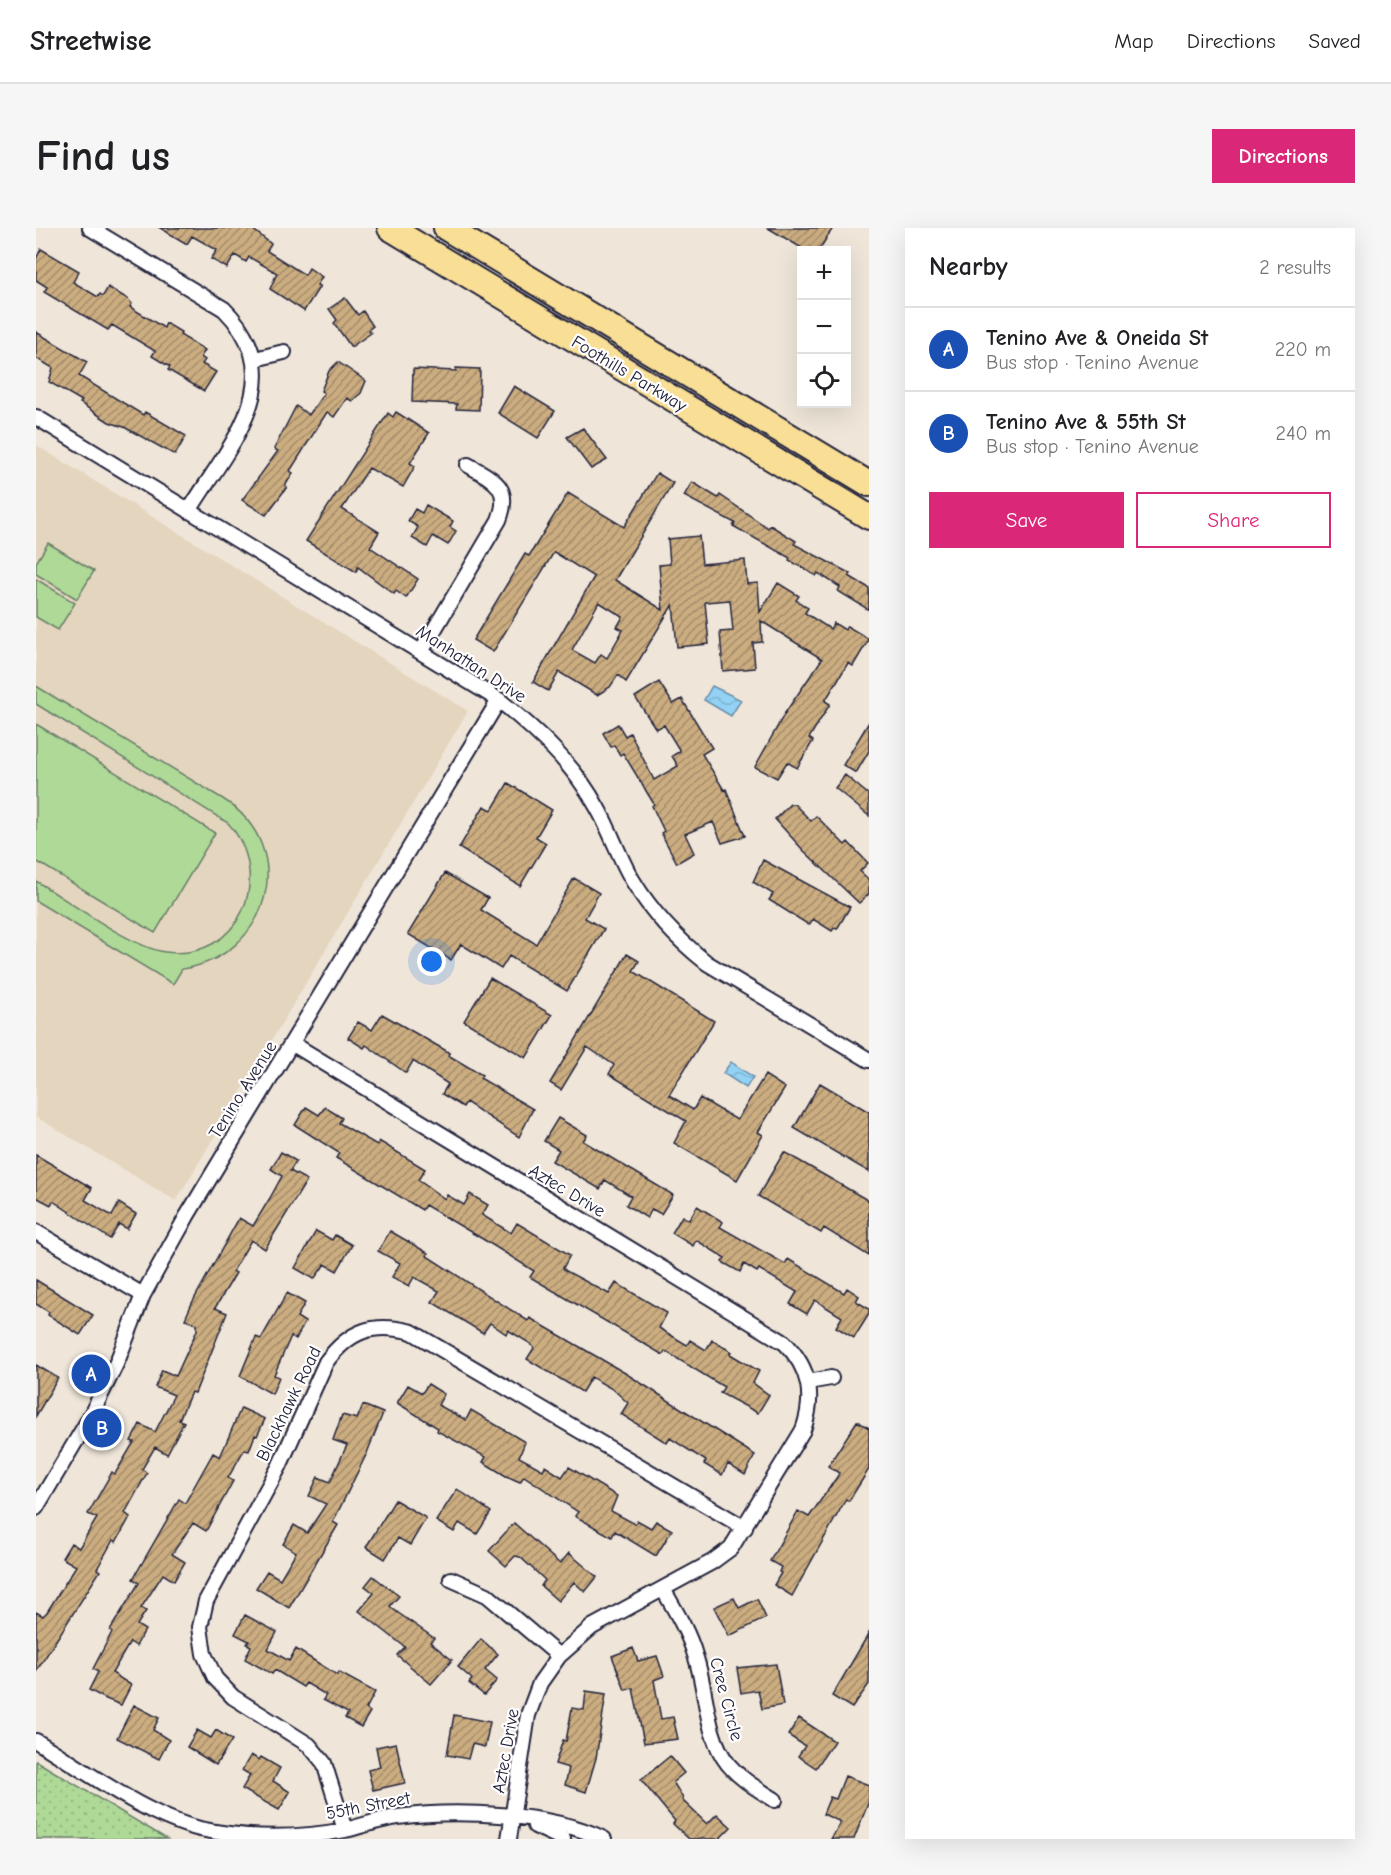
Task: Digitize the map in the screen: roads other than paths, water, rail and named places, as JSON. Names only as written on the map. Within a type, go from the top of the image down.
[{"type":"highway","name":"Foothills Parkway","points":[[390,228],[869,517]]},
{"type":"highway","name":"Foothills Parkway","points":[[446,228],[869,484]]},
{"type":"street","points":[[90,228],[224,309],[238,323],[249,341],[255,359],[257,380],[246,417],[189,511]]},
{"type":"street","points":[[255,359],[284,352]]},
{"type":"street","name":"Manhattan Drive","points":[[36,417],[498,700],[540,733],[567,762],[597,806],[633,881],[658,917],[689,949],[707,963],[869,1060]]},
{"type":"street","points":[[421,652],[504,508],[501,488],[494,480],[468,465]]},
{"type":"street","name":"Tenino Avenue","points":[[36,1508],[89,1419],[117,1362],[143,1295],[187,1216],[293,1044],[498,700]]},
{"type":"street","name":"Aztec Drive","points":[[293,1044],[785,1343],[798,1357],[808,1382],[809,1412],[803,1430],[731,1548],[712,1562],[592,1627],[559,1656],[540,1683],[528,1715],[509,1839]]},
{"type":"street","points":[[36,1232],[143,1295]]},
{"type":"street","name":"Blackhawk Road","points":[[345,1830],[324,1763],[309,1745],[233,1697],[215,1678],[204,1654],[200,1628],[206,1602],[279,1467],[326,1362],[337,1347],[352,1336],[368,1329],[388,1327],[412,1332],[745,1528]]},
{"type":"street","points":[[808,1382],[831,1378]]},
{"type":"street","points":[[451,1580],[487,1595],[559,1656]]},
{"type":"street","name":"Cree Circle","points":[[663,1589],[681,1620],[695,1654],[714,1738],[726,1762],[740,1777],[775,1800]]},
{"type":"street","name":"55th Street","points":[[36,1741],[140,1803],[200,1829],[266,1838],[345,1830],[395,1817],[461,1813],[562,1825],[604,1839]]},
{"type":"street","name":"55th Street","points":[[513,1818],[564,1839]]},
{"type":"water","points":[[712,686],[741,700],[731,716],[704,700]]},
{"type":"water","points":[[731,1062],[753,1077],[746,1088],[723,1073]]},
{"type":"place","name":"Tenino Ave & Oneida St","points":[[91,1374]]},
{"type":"place","name":"Tenino Ave & 55th St","points":[[102,1428]]}]
